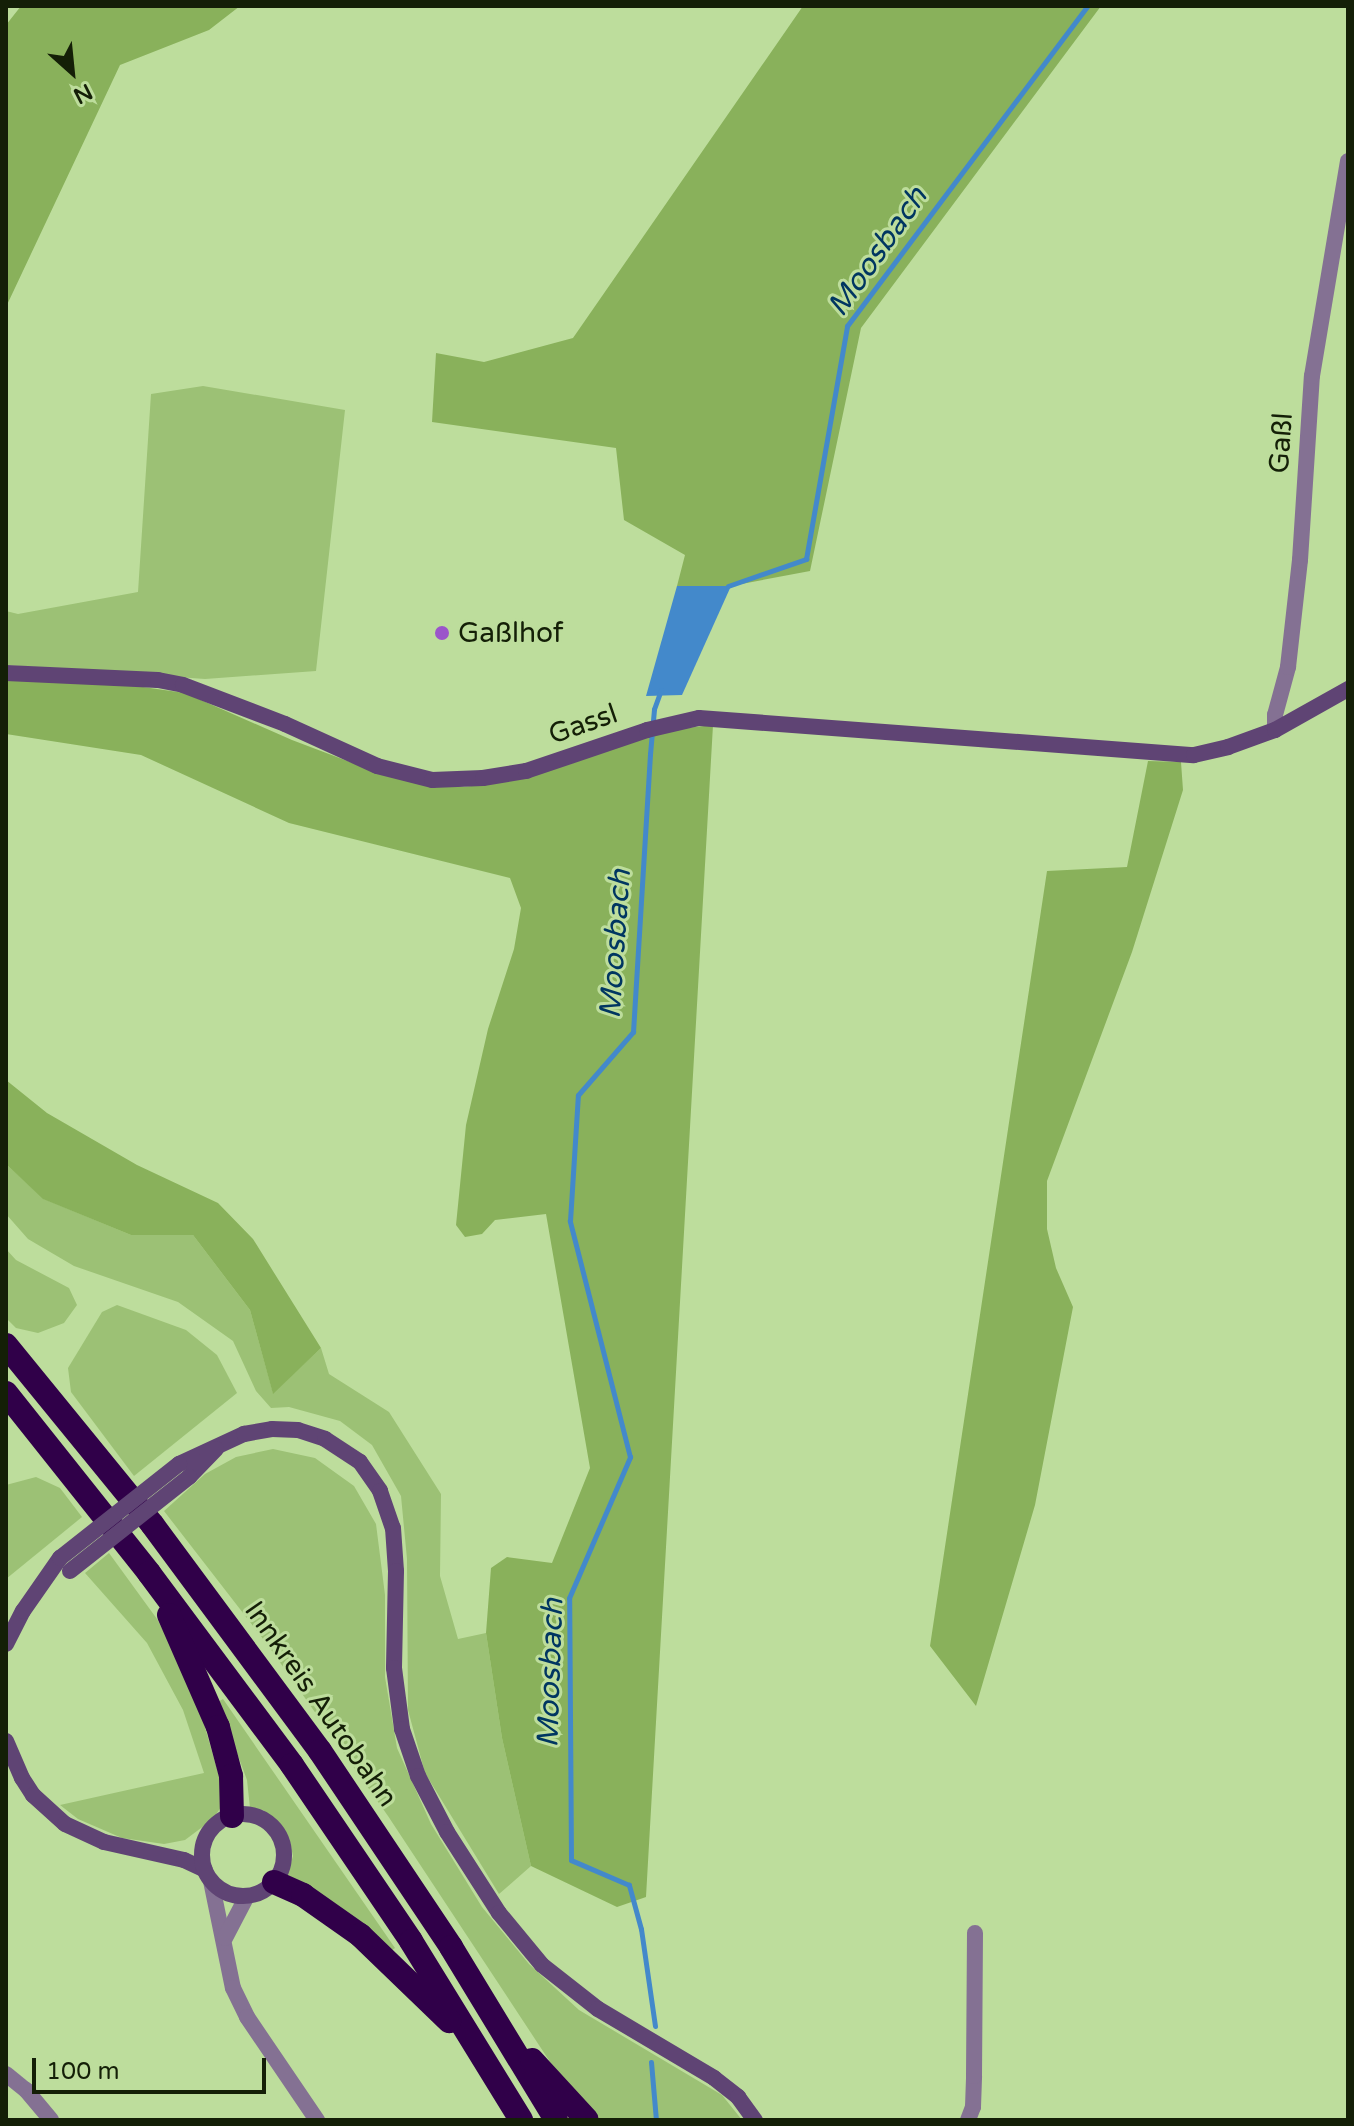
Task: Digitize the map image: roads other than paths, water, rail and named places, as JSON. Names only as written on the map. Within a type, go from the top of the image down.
[{"type":"highway","name":"Innkreis Autobahn","points":[[6,1345],[152,1524],[251,1656],[381,1840],[500,2024],[556,2120]]},
{"type":"highway","name":"Innkreis Autobahn","points":[[6,1393],[242,1694],[350,1848],[521,2120]]},
{"type":"highway","points":[[149,1573],[218,1727],[231,1776],[232,1816]]},
{"type":"highway","points":[[274,1882],[303,1895],[360,1935],[484,2057]]},
{"type":"highway","points":[[500,2024],[587,2120]]},
{"type":"street","name":"Gaßl","points":[[1275,730],[1275,715],[1288,667],[1300,560],[1312,376],[1341,186],[1348,161]]},
{"type":"street","name":"Gassl","points":[[6,673],[158,680],[183,685],[285,724],[377,766],[432,780],[483,778],[526,771],[652,729],[699,718],[1194,755],[1275,730]]},
{"type":"street","points":[[1275,730],[1348,689]]},
{"type":"street","points":[[6,1644],[23,1611],[40,1588],[65,1564],[217,1448],[257,1430],[298,1430],[338,1445],[367,1471],[386,1503],[393,1528],[396,1571],[394,1668],[402,1729],[418,1776],[447,1832],[499,1913],[542,1965],[598,2009],[714,2078],[738,2097],[755,2120]]},
{"type":"street","points":[[6,1741],[33,1795],[65,1824],[104,1842],[154,1852],[208,1876],[233,1895],[247,1896],[264,1890],[274,1882],[284,1862],[279,1836],[259,1817],[232,1816],[210,1832],[204,1845],[208,1876],[225,1938],[226,1966],[247,2017],[317,2120]]},
{"type":"street","points":[[154,1852],[204,1845]]},
{"type":"street","points":[[225,1938],[247,1896]]},
{"type":"street","points":[[968,2120],[973,2107],[975,1933]]},
{"type":"street","points":[[6,2074],[45,2116]]},
{"type":"water","points":[[677,586],[731,586],[682,695],[646,696]]},
{"type":"waterway","name":"Moosbach","points":[[728,586],[806,559],[847,326],[1087,6]]},
{"type":"waterway","name":"Moosbach","points":[[655,2026],[641,1929],[629,1885],[571,1860],[569,1598],[630,1457],[570,1221],[578,1095],[633,1032],[650,754],[654,709],[661,690]]},
{"type":"waterway","name":"Moosbach","points":[[651,2062],[656,2120]]},
{"type":"place","name":"Gaßlhof","points":[[442,633]]}]
